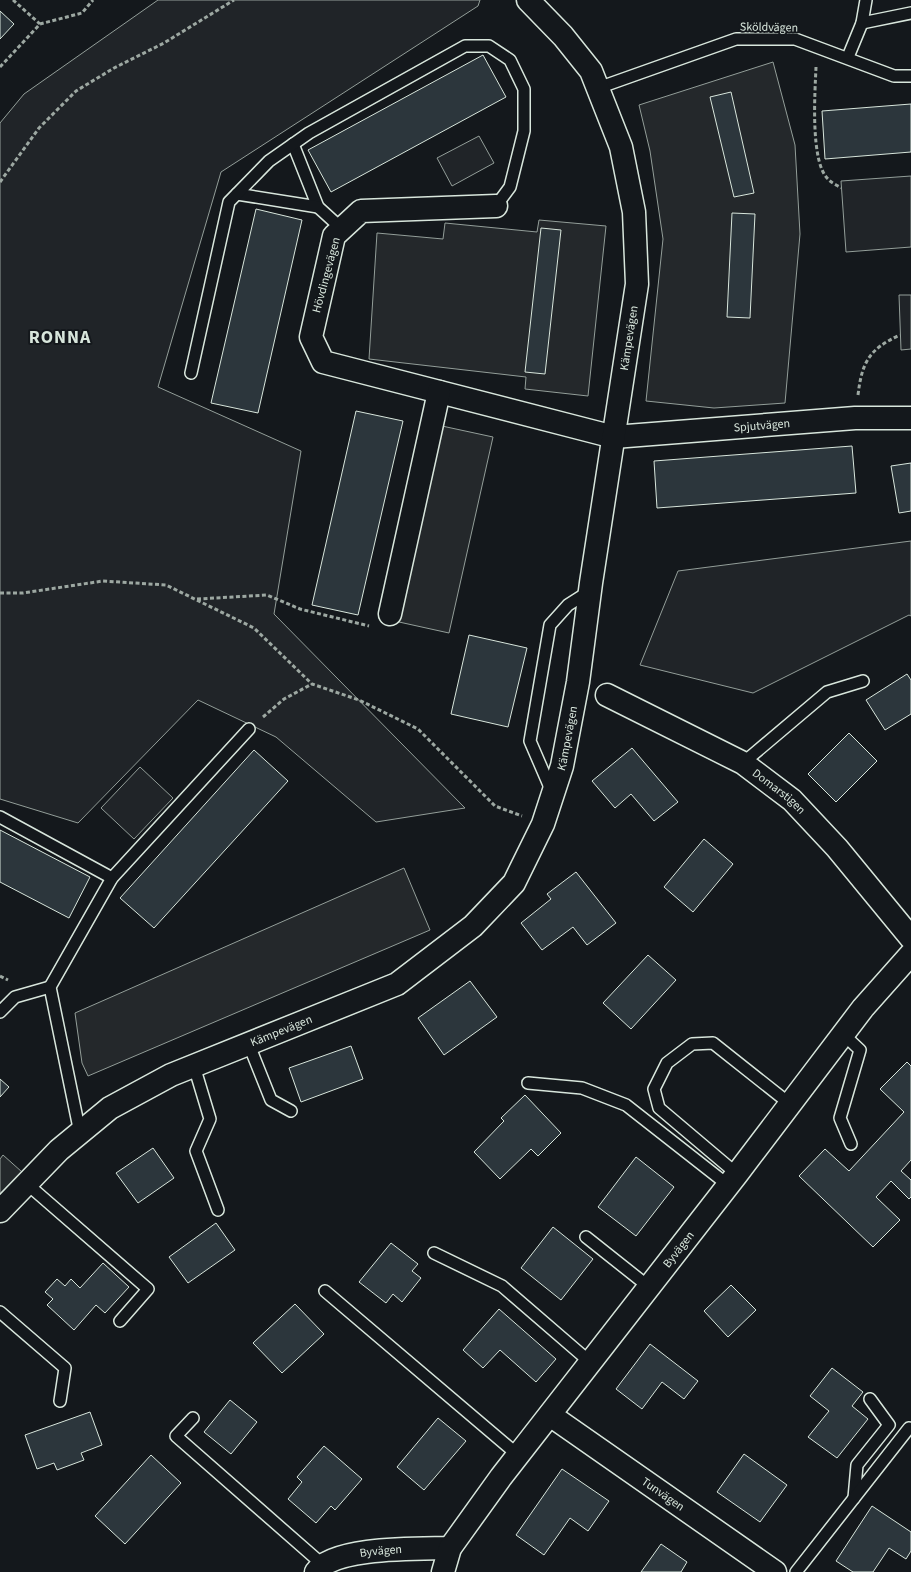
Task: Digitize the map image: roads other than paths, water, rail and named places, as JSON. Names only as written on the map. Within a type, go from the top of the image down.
[{"type":"street","name":"Kämpevägen","points":[[0,1211],[59,1150],[110,1108],[171,1075],[397,984],[473,926],[514,883],[543,824],[562,766],[578,682],[637,284],[634,212],[621,147],[591,71],[563,36],[528,0]]},
{"type":"street","name":"Hövdingevägen","points":[[496,206],[361,211],[341,228],[334,236],[311,337],[323,362],[614,437]]},
{"type":"street","points":[[390,614],[439,392]]},
{"type":"street","name":"Spjutvägen","points":[[614,437],[855,418],[911,418]]},
{"type":"street","name":"Domarstigen","points":[[607,696],[743,763],[792,800],[837,848],[911,938]]},
{"type":"street","name":"Byvägen","points":[[443,1572],[450,1548],[518,1455],[863,1008],[911,954]]},
{"type":"street","name":"Tunvägen","points":[[550,1415],[775,1572]]},
{"type":"street","name":"Byvägen","points":[[319,1568],[354,1554],[374,1551],[450,1548]]},
{"type":"lane","points":[[848,57],[862,23],[866,0]]},
{"type":"lane","points":[[862,23],[911,13]]},
{"type":"lane","name":"Sköldvägen","points":[[598,88],[736,39],[795,39],[848,57],[894,76],[911,76]]},
{"type":"lane","points":[[191,373],[229,202],[269,161],[293,144],[465,46],[489,46],[510,60],[524,89],[524,131],[510,187],[496,206]]},
{"type":"lane","points":[[293,144],[318,207],[341,228]]},
{"type":"lane","points":[[237,194],[318,207]]},
{"type":"lane","points":[[553,794],[530,741],[550,625],[568,605],[590,591]]},
{"type":"lane","points":[[743,763],[827,692],[863,681]]},
{"type":"lane","points":[[80,1133],[50,987],[112,878],[249,729]]},
{"type":"lane","points":[[0,817],[112,878]]},
{"type":"lane","points":[[0,1012],[15,997],[50,987]]},
{"type":"lane","points":[[843,1034],[860,1050],[840,1118],[851,1144]]},
{"type":"lane","points":[[732,1180],[659,1108],[654,1089],[667,1063],[692,1044],[712,1043],[790,1104]]},
{"type":"lane","points":[[249,1045],[271,1100],[291,1111]]},
{"type":"lane","points":[[194,1066],[210,1119],[196,1151],[218,1210]]},
{"type":"lane","points":[[528,1082],[582,1088],[626,1106],[732,1180]]},
{"type":"lane","points":[[26,1183],[148,1289],[120,1321]]},
{"type":"lane","points":[[586,1237],[649,1287]]},
{"type":"lane","points":[[434,1253],[502,1286],[590,1362]]},
{"type":"lane","points":[[325,1291],[518,1455]]},
{"type":"lane","points":[[0,1312],[65,1368],[60,1401]]},
{"type":"lane","points":[[854,1498],[858,1465],[889,1425],[870,1399]]},
{"type":"lane","points":[[193,1418],[176,1436],[319,1568]]},
{"type":"lane","points":[[796,1572],[909,1428]]},
{"type":"district","name":"RONNA","points":[[60,337]]}]
